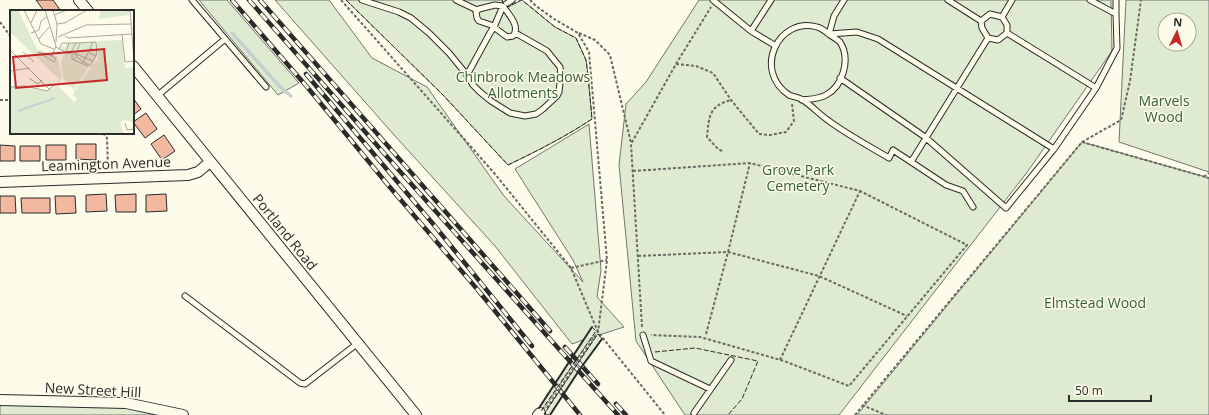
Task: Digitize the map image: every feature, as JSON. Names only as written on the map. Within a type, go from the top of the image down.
[{"type":"street","points":[[79,0],[87,10]]},
{"type":"street","name":"Portland Road","points":[[134,67],[416,415]]},
{"type":"street","name":"Leamington Avenue","points":[[0,182],[188,175],[198,172],[210,162]]},
{"type":"street","name":"New Street Hill","points":[[0,400],[126,403],[183,415]]},
{"type":"lane","points":[[192,0],[266,88]]},
{"type":"lane","points":[[362,0],[399,12],[411,18],[449,53],[473,85],[491,101],[510,112],[524,116],[536,114],[557,96],[559,92],[561,74],[560,67],[548,51],[520,34],[515,33]]},
{"type":"lane","points":[[456,0],[477,10],[495,5],[503,6],[512,18],[515,26],[515,33]]},
{"type":"lane","points":[[467,75],[494,27],[503,6],[512,0]]},
{"type":"lane","points":[[751,31],[770,0]]},
{"type":"lane","points":[[829,34],[834,16],[844,0]]},
{"type":"lane","points":[[948,0],[981,21],[982,28],[988,38],[998,40],[1007,34]]},
{"type":"lane","points":[[1002,17],[1012,0]]},
{"type":"lane","points":[[1090,0],[1116,14]]},
{"type":"lane","points":[[840,78],[925,137],[1006,208],[1054,148],[1096,88],[1116,48],[1116,0]]},
{"type":"lane","points":[[714,1],[751,31],[776,46]]},
{"type":"lane","points":[[477,10],[476,15],[479,21],[494,27],[508,37],[513,36],[515,33]]},
{"type":"lane","points":[[981,21],[990,14],[1002,17],[1006,25],[1007,34]]},
{"type":"lane","points":[[802,100],[814,100],[825,96],[835,89],[845,66],[844,54],[839,42],[819,27],[806,25],[793,28],[782,35],[771,56],[771,68],[775,80],[782,89],[791,96],[802,100],[829,121],[889,158],[893,150],[946,185],[963,191],[973,207]]},
{"type":"lane","points":[[829,34],[857,32],[878,39],[1054,148]]},
{"type":"lane","points":[[1007,34],[1096,88]]},
{"type":"lane","points":[[911,162],[925,137],[988,38]]},
{"type":"lane","points":[[157,96],[225,39]]},
{"type":"lane","points":[[185,296],[300,383],[305,384],[358,343]]},
{"type":"lane","points":[[643,335],[651,361],[710,389]]},
{"type":"lane","points":[[694,413],[730,360]]},
{"type":"path","points":[[341,0],[495,174],[571,268],[598,332],[665,415]]},
{"type":"path","points":[[530,0],[554,19],[578,33],[595,40],[610,55],[631,144],[643,335],[700,337],[780,360],[849,386],[967,246],[860,191],[750,163],[633,171]]},
{"type":"path","points":[[855,415],[1082,142],[1121,120],[1130,81],[1141,0]]},
{"type":"path","points":[[631,144],[676,64],[714,1]]},
{"type":"path","points":[[0,22],[10,36]]},
{"type":"path","points":[[542,412],[598,332],[607,260],[589,52],[578,33]]},
{"type":"path","points":[[676,64],[696,66],[713,73],[731,100],[759,134],[770,136],[786,132],[794,121],[791,96]]},
{"type":"path","points":[[722,151],[718,149],[707,137],[708,120],[712,109],[721,103],[731,100]]},
{"type":"path","points":[[104,134],[107,138],[108,177]]},
{"type":"path","points":[[1082,142],[1209,178]]},
{"type":"path","points":[[706,334],[750,163]]},
{"type":"path","points":[[1204,177],[1209,173]]},
{"type":"path","points":[[780,360],[860,191]]},
{"type":"path","points":[[638,256],[728,252],[819,276],[908,316]]},
{"type":"path","points":[[571,268],[607,260]]},
{"type":"path","points":[[862,405],[886,415]]},
{"type":"green space","points":[[199,0],[227,0],[299,83],[278,95]]},
{"type":"green space","points":[[275,0],[329,0],[372,58],[427,87],[504,196],[583,282],[573,260],[515,169],[589,124],[601,270],[597,297],[624,327],[599,335],[602,339],[580,369],[550,415],[544,414],[596,336],[591,338],[542,412],[539,408],[583,340],[572,344],[495,246],[395,136]]},
{"type":"green space","name":"Chinbrook Meadows Allotments","points":[[346,0],[502,0],[508,7],[522,0],[555,27],[576,38],[586,60],[592,119],[551,144],[508,165],[443,95]]},
{"type":"green space","name":"Grove Park Cemetery","points":[[699,0],[1111,0],[1112,51],[1028,171],[839,415],[685,415],[636,341],[619,165],[626,104],[646,82]]},
{"type":"green space","name":"Marvels Wood","points":[[1126,0],[1209,0],[1209,172],[1119,142]]},
{"type":"green space","name":"Elmstead Wood","points":[[1082,142],[1209,178],[1209,415],[857,415]]},
{"type":"green space","points":[[0,403],[116,405],[174,415],[0,415]]},
{"type":"building","points":[[36,0],[53,0],[60,10],[43,10]]},
{"type":"building","points":[[134,99],[141,109],[134,114]]},
{"type":"building","points":[[146,113],[157,129],[145,138],[134,121]]},
{"type":"building","points":[[164,135],[175,151],[162,160],[151,144]]},
{"type":"building","points":[[76,144],[96,144],[96,160],[76,159]]},
{"type":"building","points":[[0,145],[15,146],[15,161],[0,161]]},
{"type":"building","points":[[46,145],[66,145],[66,160],[46,160]]},
{"type":"building","points":[[20,146],[40,146],[40,161],[20,161]]},
{"type":"building","points":[[106,194],[107,211],[86,212],[86,195]]},
{"type":"building","points":[[136,194],[136,212],[116,212],[115,195]]},
{"type":"building","points":[[166,194],[167,211],[146,212],[146,195]]},
{"type":"building","points":[[0,196],[15,196],[16,213],[0,213]]},
{"type":"building","points":[[55,196],[75,196],[76,213],[56,214]]},
{"type":"building","points":[[21,198],[50,198],[50,213],[22,213]]},
{"type":"waterway","points":[[232,33],[280,87],[291,96]]},
{"type":"railway","points":[[232,0],[477,289],[580,415]]},
{"type":"railway","points":[[249,0],[618,415]]},
{"type":"railway","points":[[260,0],[550,331]]},
{"type":"railway","points":[[306,74],[434,225],[532,346]]},
{"type":"railway","points":[[565,347],[598,384]]},
{"type":"railway","points":[[616,404],[626,415]]},
{"type":"fence","points":[[346,0],[443,95],[508,165],[551,144],[592,119],[586,60],[576,38],[555,27],[522,0]]},
{"type":"fence","points":[[502,0],[508,7],[521,0]]},
{"type":"fence","points":[[541,411],[596,331],[592,327]]},
{"type":"fence","points":[[546,415],[544,414],[598,334],[602,339]]},
{"type":"fence","points":[[655,352],[695,348],[758,361],[742,399],[728,415]]},
{"type":"wall","points":[[539,408],[592,327]]},
{"type":"wall","points":[[550,415],[580,369],[602,339]]}]
